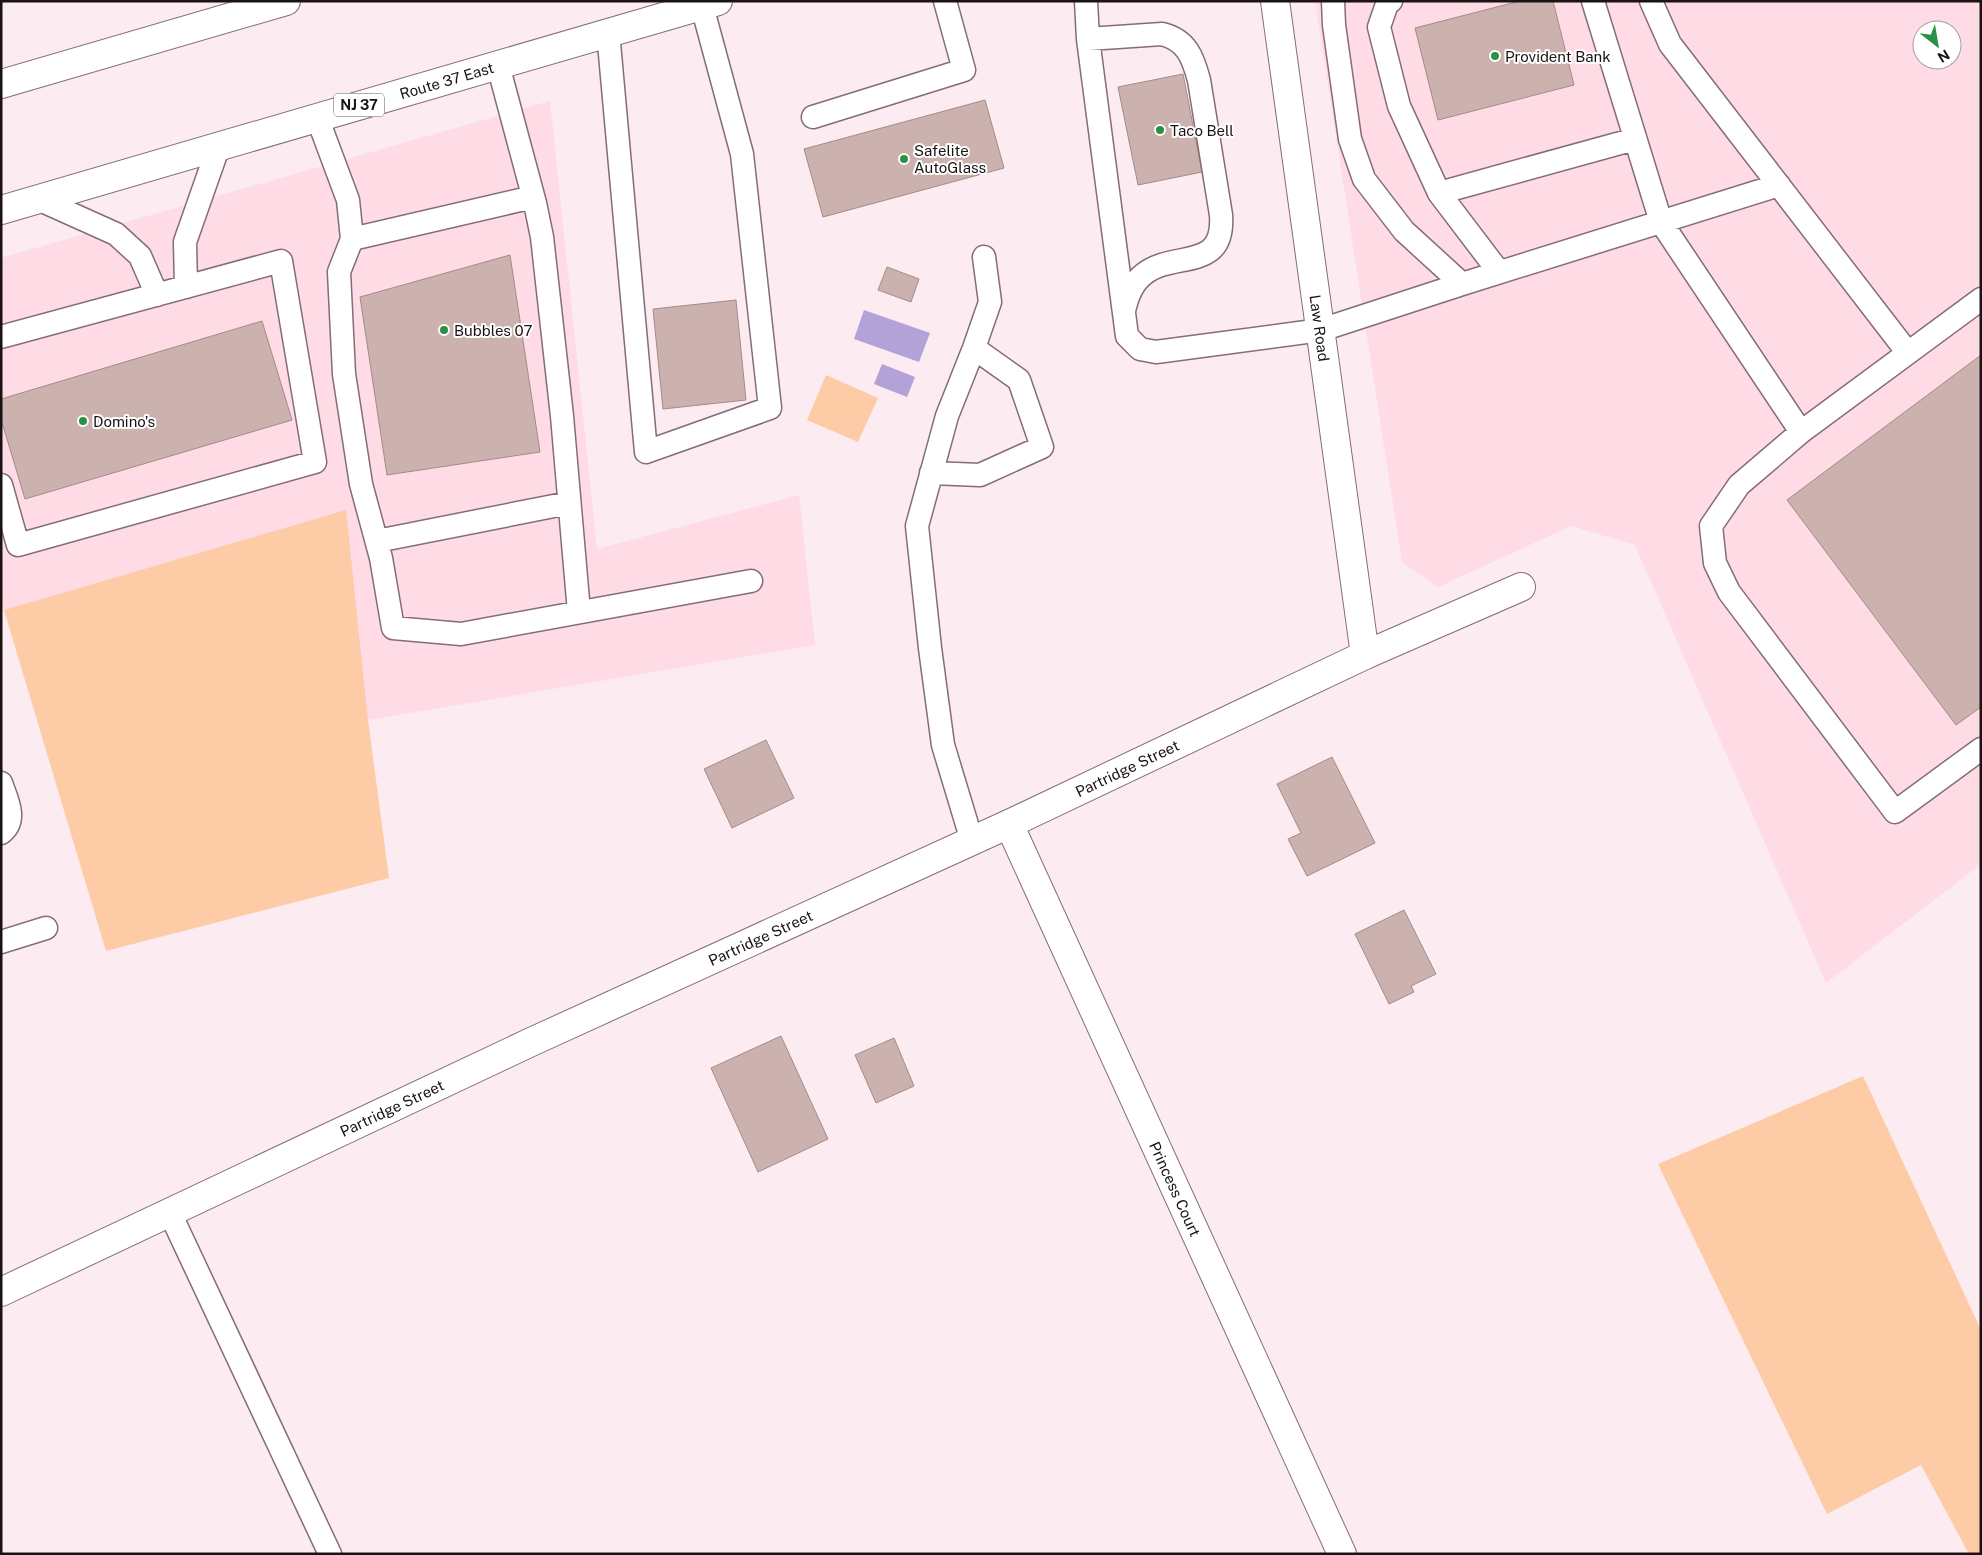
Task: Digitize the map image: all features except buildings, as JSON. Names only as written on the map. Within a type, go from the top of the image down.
[{"type":"main road","points":[[1,84],[286,1]]},
{"type":"main road","name":"Law Road","points":[[1275,1],[1365,655]]},
{"type":"main road","name":"Route 37 East","points":[[1,210],[218,148],[608,32],[710,4]]},
{"type":"main road","name":"Partridge Street","points":[[1,1292],[529,1043],[1009,824],[1365,655],[1521,587]]},
{"type":"main road","name":"Princess Court","points":[[1009,824],[1342,1554]]},
{"type":"lane","points":[[813,117],[964,70],[945,1]]},
{"type":"lane","points":[[1074,1],[1088,33]]},
{"type":"lane","points":[[1086,1],[1088,33],[1127,336],[1140,349],[1156,352],[1321,330],[1499,272],[1779,185]]},
{"type":"lane","points":[[1333,1],[1334,25],[1350,139],[1364,179],[1404,231],[1462,284]]},
{"type":"lane","points":[[1391,1],[1387,4],[1379,27],[1399,106],[1439,193],[1499,272]]},
{"type":"lane","points":[[1593,1],[1661,222],[1801,432]]},
{"type":"lane","points":[[1651,1],[1670,44],[1908,353]]},
{"type":"lane","points":[[608,32],[646,452],[770,408],[742,154],[710,4]]},
{"type":"lane","points":[[1088,33],[1162,34],[1173,37],[1185,47],[1194,61],[1199,80],[1222,215],[1222,229],[1218,240],[1211,250],[1203,256],[1166,263],[1144,274],[1128,293],[1124,312]]},
{"type":"lane","points":[[498,65],[542,237],[580,612]]},
{"type":"lane","points":[[317,117],[348,200],[352,239],[339,272],[344,374],[361,484],[381,558],[393,628],[461,634],[751,581]]},
{"type":"lane","points":[[1439,193],[1635,139]]},
{"type":"lane","points":[[186,287],[185,242],[218,148]]},
{"type":"lane","points":[[352,239],[533,197]]},
{"type":"lane","points":[[38,199],[116,234],[140,256],[157,295]]},
{"type":"lane","points":[[972,841],[944,744],[929,639],[917,526],[947,416],[990,302],[984,257]]},
{"type":"lane","points":[[1,337],[281,261],[315,462],[18,545],[1,485]]},
{"type":"lane","points":[[1981,299],[1801,432],[1739,485],[1711,526],[1716,563],[1729,592],[1895,812],[1981,749]]},
{"type":"lane","points":[[931,473],[980,475],[1042,447],[1019,380],[974,348]]},
{"type":"lane","points":[[377,541],[570,504]]},
{"type":"lane","points":[[1,783],[10,818],[8,828],[1,833]]},
{"type":"lane","points":[[1,942],[46,928]]},
{"type":"lane","points":[[170,1213],[330,1554]]},
{"type":"shaded area","points":[[1315,1],[1981,1],[1981,864],[1826,983],[1635,545],[1571,526],[1438,587],[1402,562]]},
{"type":"shaded area","points":[[550,101],[597,549],[799,495],[815,645],[368,720],[345,511],[4,610],[1,602],[1,258]]},
{"type":"shaded area","points":[[864,310],[930,333],[919,362],[854,339]]},
{"type":"shaded area","points":[[882,364],[915,377],[907,397],[874,384]]},
{"type":"shaded area","points":[[826,375],[878,398],[858,442],[807,420]]},
{"type":"shaded area","points":[[346,510],[368,720],[389,878],[106,951],[4,610]]},
{"type":"shaded area","points":[[1863,1076],[1981,1330],[1981,1554],[1969,1554],[1921,1465],[1827,1514],[1658,1164]]},
{"type":"place","name":"Provident Bank","points":[[1495,56]]},
{"type":"place","name":"Taco Bell","points":[[1160,130]]},
{"type":"place","name":"Safelite AutoGlass","points":[[904,159]]},
{"type":"place","name":"Bubbles 07","points":[[444,330]]},
{"type":"place","name":"Domino's","points":[[83,421]]}]
